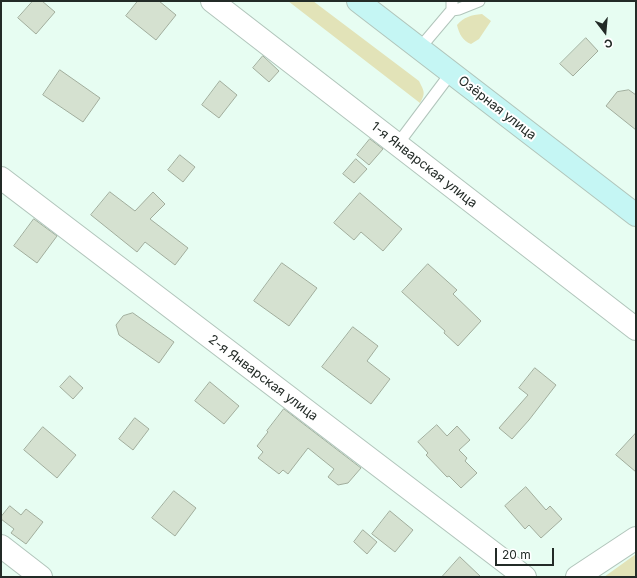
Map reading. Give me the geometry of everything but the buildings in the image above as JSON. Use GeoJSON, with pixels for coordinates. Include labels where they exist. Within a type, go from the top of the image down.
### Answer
{"type":"FeatureCollection","features":[{"type":"Feature","properties":{"kind":"main road","name":"Озёрная улица"},"geometry":{"type":"LineString","coordinates":[[358,1],[636,215]]}},
{"type":"Feature","properties":{"kind":"street","name":"1-я Январская улица"},"geometry":{"type":"LineString","coordinates":[[212,1],[636,329]]}},
{"type":"Feature","properties":{"kind":"street","name":"2-я Январская улица"},"geometry":{"type":"LineString","coordinates":[[1,178],[526,577]]}},
{"type":"Feature","properties":{"kind":"street"},"geometry":{"type":"LineString","coordinates":[[577,577],[636,538]]}},
{"type":"Feature","properties":{"kind":"street"},"geometry":{"type":"LineString","coordinates":[[1,546],[41,577]]}},
{"type":"Feature","properties":{"kind":"lane"},"geometry":{"type":"LineString","coordinates":[[419,49],[452,6],[459,9],[479,1]]}},
{"type":"Feature","properties":{"kind":"lane"},"geometry":{"type":"LineString","coordinates":[[397,145],[451,73]]}},
{"type":"Feature","properties":{"kind":"green space"},"geometry":{"type":"Polygon","coordinates":[[[288,1],[313,1],[419,81],[424,92],[420,103],[288,1]]]}},
{"type":"Feature","properties":{"kind":"green space"},"geometry":{"type":"Polygon","coordinates":[[[482,14],[491,21],[479,39],[471,44],[462,37],[457,25],[468,17],[482,14]]]}},
{"type":"Feature","properties":{"kind":"green space"},"geometry":{"type":"Polygon","coordinates":[[[636,554],[636,577],[604,577],[636,554]]]}}]}
